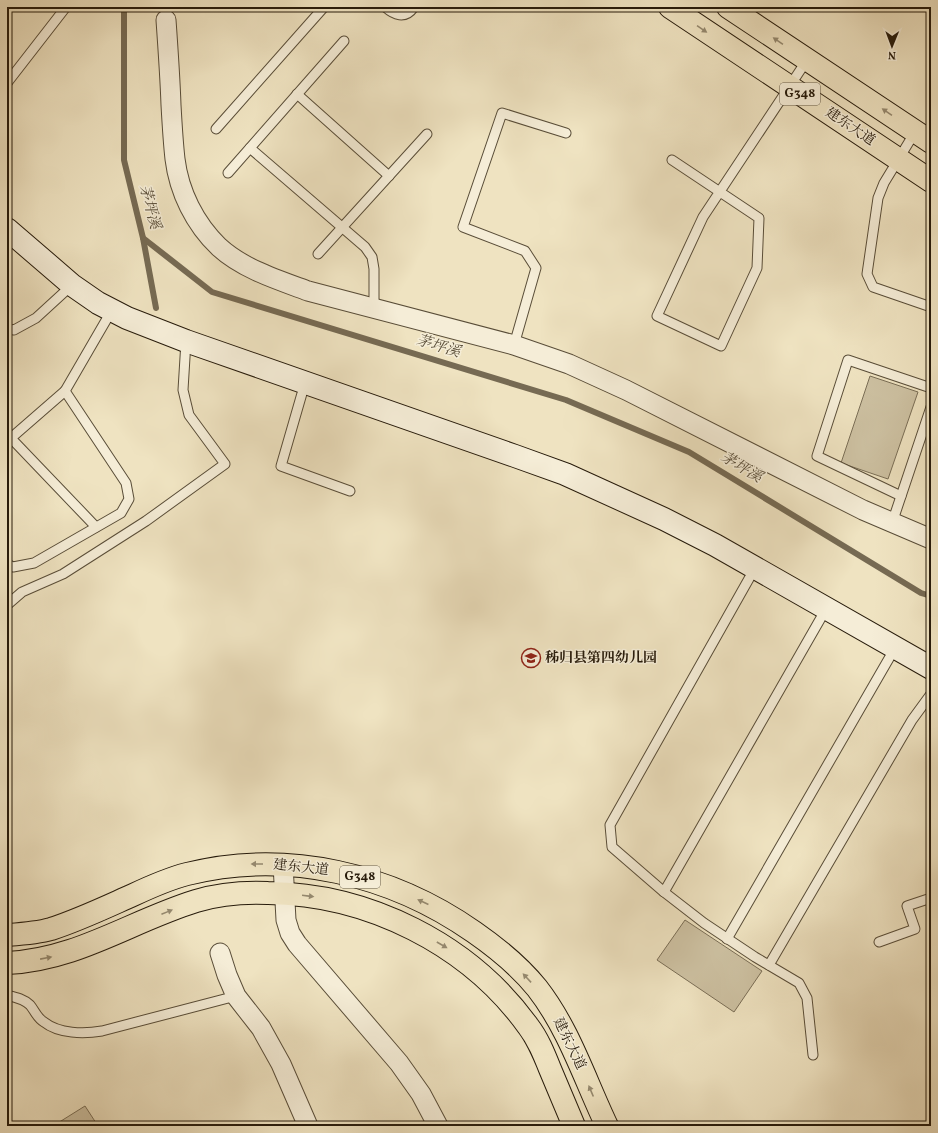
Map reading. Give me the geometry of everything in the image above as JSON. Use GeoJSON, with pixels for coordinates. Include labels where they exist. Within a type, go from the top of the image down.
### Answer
{"type":"FeatureCollection","features":[{"type":"Feature","properties":{"kind":"highway","name":"建东大道"},"geometry":{"type":"LineString","coordinates":[[670,7],[931,181]]}},
{"type":"Feature","properties":{"kind":"highway","name":"G348"},"geometry":{"type":"LineString","coordinates":[[728,7],[923,137]]}},
{"type":"Feature","properties":{"kind":"highway","name":"建东大道"},"geometry":{"type":"LineString","coordinates":[[7,935],[50,929],[157,884],[186,874],[218,867],[250,864],[283,864],[315,867],[348,874],[379,883],[438,909],[464,925],[490,943],[514,964],[537,988],[556,1015],[607,1126]]}},
{"type":"Feature","properties":{"kind":"highway","name":"建东大道"},"geometry":{"type":"LineString","coordinates":[[7,963],[56,956],[80,948],[171,910],[197,901],[226,895],[255,892],[284,893],[342,901],[396,921],[447,948],[492,983],[512,1004],[530,1027],[543,1053],[574,1126]]}},
{"type":"Feature","properties":{"kind":"main road"},"geometry":{"type":"LineString","coordinates":[[7,230],[72,284],[98,303],[127,318],[186,342],[564,474],[664,519],[755,568],[931,668]]}},
{"type":"Feature","properties":{"kind":"street"},"geometry":{"type":"LineString","coordinates":[[166,20],[175,160],[180,183],[189,207],[202,229],[220,247],[239,261],[261,272],[308,291],[514,345],[569,364],[626,390],[863,510],[931,539]]}},
{"type":"Feature","properties":{"kind":"street"},"geometry":{"type":"LineString","coordinates":[[283,864],[286,920],[290,933],[297,944],[399,1063],[421,1094],[438,1126]]}},
{"type":"Feature","properties":{"kind":"street"},"geometry":{"type":"LineString","coordinates":[[220,953],[226,975],[236,996],[261,1028],[281,1064],[308,1126]]}},
{"type":"Feature","properties":{"kind":"lane"},"geometry":{"type":"LineString","coordinates":[[7,83],[66,7]]}},
{"type":"Feature","properties":{"kind":"lane"},"geometry":{"type":"LineString","coordinates":[[216,129],[324,7]]}},
{"type":"Feature","properties":{"kind":"lane"},"geometry":{"type":"LineString","coordinates":[[385,7],[393,13],[402,15],[410,12],[414,7]]}},
{"type":"Feature","properties":{"kind":"lane"},"geometry":{"type":"LineString","coordinates":[[228,173],[344,41]]}},
{"type":"Feature","properties":{"kind":"lane"},"geometry":{"type":"LineString","coordinates":[[672,160],[720,191],[759,218],[757,268],[721,346],[657,316],[703,217],[720,191],[790,87],[807,60]]}},
{"type":"Feature","properties":{"kind":"lane"},"geometry":{"type":"LineString","coordinates":[[297,94],[389,176]]}},
{"type":"Feature","properties":{"kind":"lane"},"geometry":{"type":"LineString","coordinates":[[514,345],[536,268],[525,251],[463,227],[502,112],[566,133]]}},
{"type":"Feature","properties":{"kind":"lane"},"geometry":{"type":"LineString","coordinates":[[318,254],[427,134]]}},
{"type":"Feature","properties":{"kind":"lane"},"geometry":{"type":"LineString","coordinates":[[923,137],[899,159],[884,184],[878,198],[866,274],[874,287],[931,307]]}},
{"type":"Feature","properties":{"kind":"lane"},"geometry":{"type":"LineString","coordinates":[[250,148],[365,247],[372,257],[374,269],[374,308]]}},
{"type":"Feature","properties":{"kind":"lane"},"geometry":{"type":"LineString","coordinates":[[7,329],[14,330],[36,318],[72,284]]}},
{"type":"Feature","properties":{"kind":"lane"},"geometry":{"type":"LineString","coordinates":[[96,527],[9,436],[65,391],[112,310]]}},
{"type":"Feature","properties":{"kind":"lane"},"geometry":{"type":"LineString","coordinates":[[7,605],[22,592],[63,574],[146,521],[225,464],[189,414],[183,390],[186,342]]}},
{"type":"Feature","properties":{"kind":"lane"},"geometry":{"type":"LineString","coordinates":[[901,496],[817,456],[848,360],[931,388]]}},
{"type":"Feature","properties":{"kind":"lane"},"geometry":{"type":"LineString","coordinates":[[305,383],[281,466],[350,491]]}},
{"type":"Feature","properties":{"kind":"lane"},"geometry":{"type":"LineString","coordinates":[[7,564],[13,567],[34,563],[120,513],[129,499],[126,483],[65,391]]}},
{"type":"Feature","properties":{"kind":"lane"},"geometry":{"type":"LineString","coordinates":[[892,523],[931,407]]}},
{"type":"Feature","properties":{"kind":"lane"},"geometry":{"type":"LineString","coordinates":[[755,568],[610,824],[612,847],[664,892],[704,923],[799,983],[807,998],[813,1055]]}},
{"type":"Feature","properties":{"kind":"lane"},"geometry":{"type":"LineString","coordinates":[[664,892],[826,609]]}},
{"type":"Feature","properties":{"kind":"lane"},"geometry":{"type":"LineString","coordinates":[[728,939],[895,648]]}},
{"type":"Feature","properties":{"kind":"lane"},"geometry":{"type":"LineString","coordinates":[[769,965],[912,720],[931,694]]}},
{"type":"Feature","properties":{"kind":"lane"},"geometry":{"type":"LineString","coordinates":[[879,942],[915,929],[907,906],[931,898]]}},
{"type":"Feature","properties":{"kind":"lane"},"geometry":{"type":"LineString","coordinates":[[7,995],[18,998],[30,1005],[36,1015],[44,1023],[58,1029],[87,1033],[102,1031],[236,996]]}},
{"type":"Feature","properties":{"kind":"shaded area"},"geometry":{"type":"Polygon","coordinates":[[[870,376],[918,392],[888,479],[841,463],[870,376]]]}},
{"type":"Feature","properties":{"kind":"shaded area"},"geometry":{"type":"Polygon","coordinates":[[[685,920],[762,971],[734,1012],[657,960],[685,920]]]}},
{"type":"Feature","properties":{"kind":"shaded area"},"geometry":{"type":"Polygon","coordinates":[[[85,1106],[98,1126],[53,1126],[85,1106]]]}},
{"type":"Feature","properties":{"kind":"waterway","name":"茅坪溪"},"geometry":{"type":"LineString","coordinates":[[124,7],[124,160],[143,238],[212,292],[566,400],[689,452],[921,593],[931,596]]}},
{"type":"Feature","properties":{"kind":"waterway"},"geometry":{"type":"LineString","coordinates":[[143,238],[156,308]]}},
{"type":"Feature","properties":{"kind":"place","name":"秭归县第四幼儿园"},"geometry":{"type":"Point","coordinates":[531,658]}}]}
